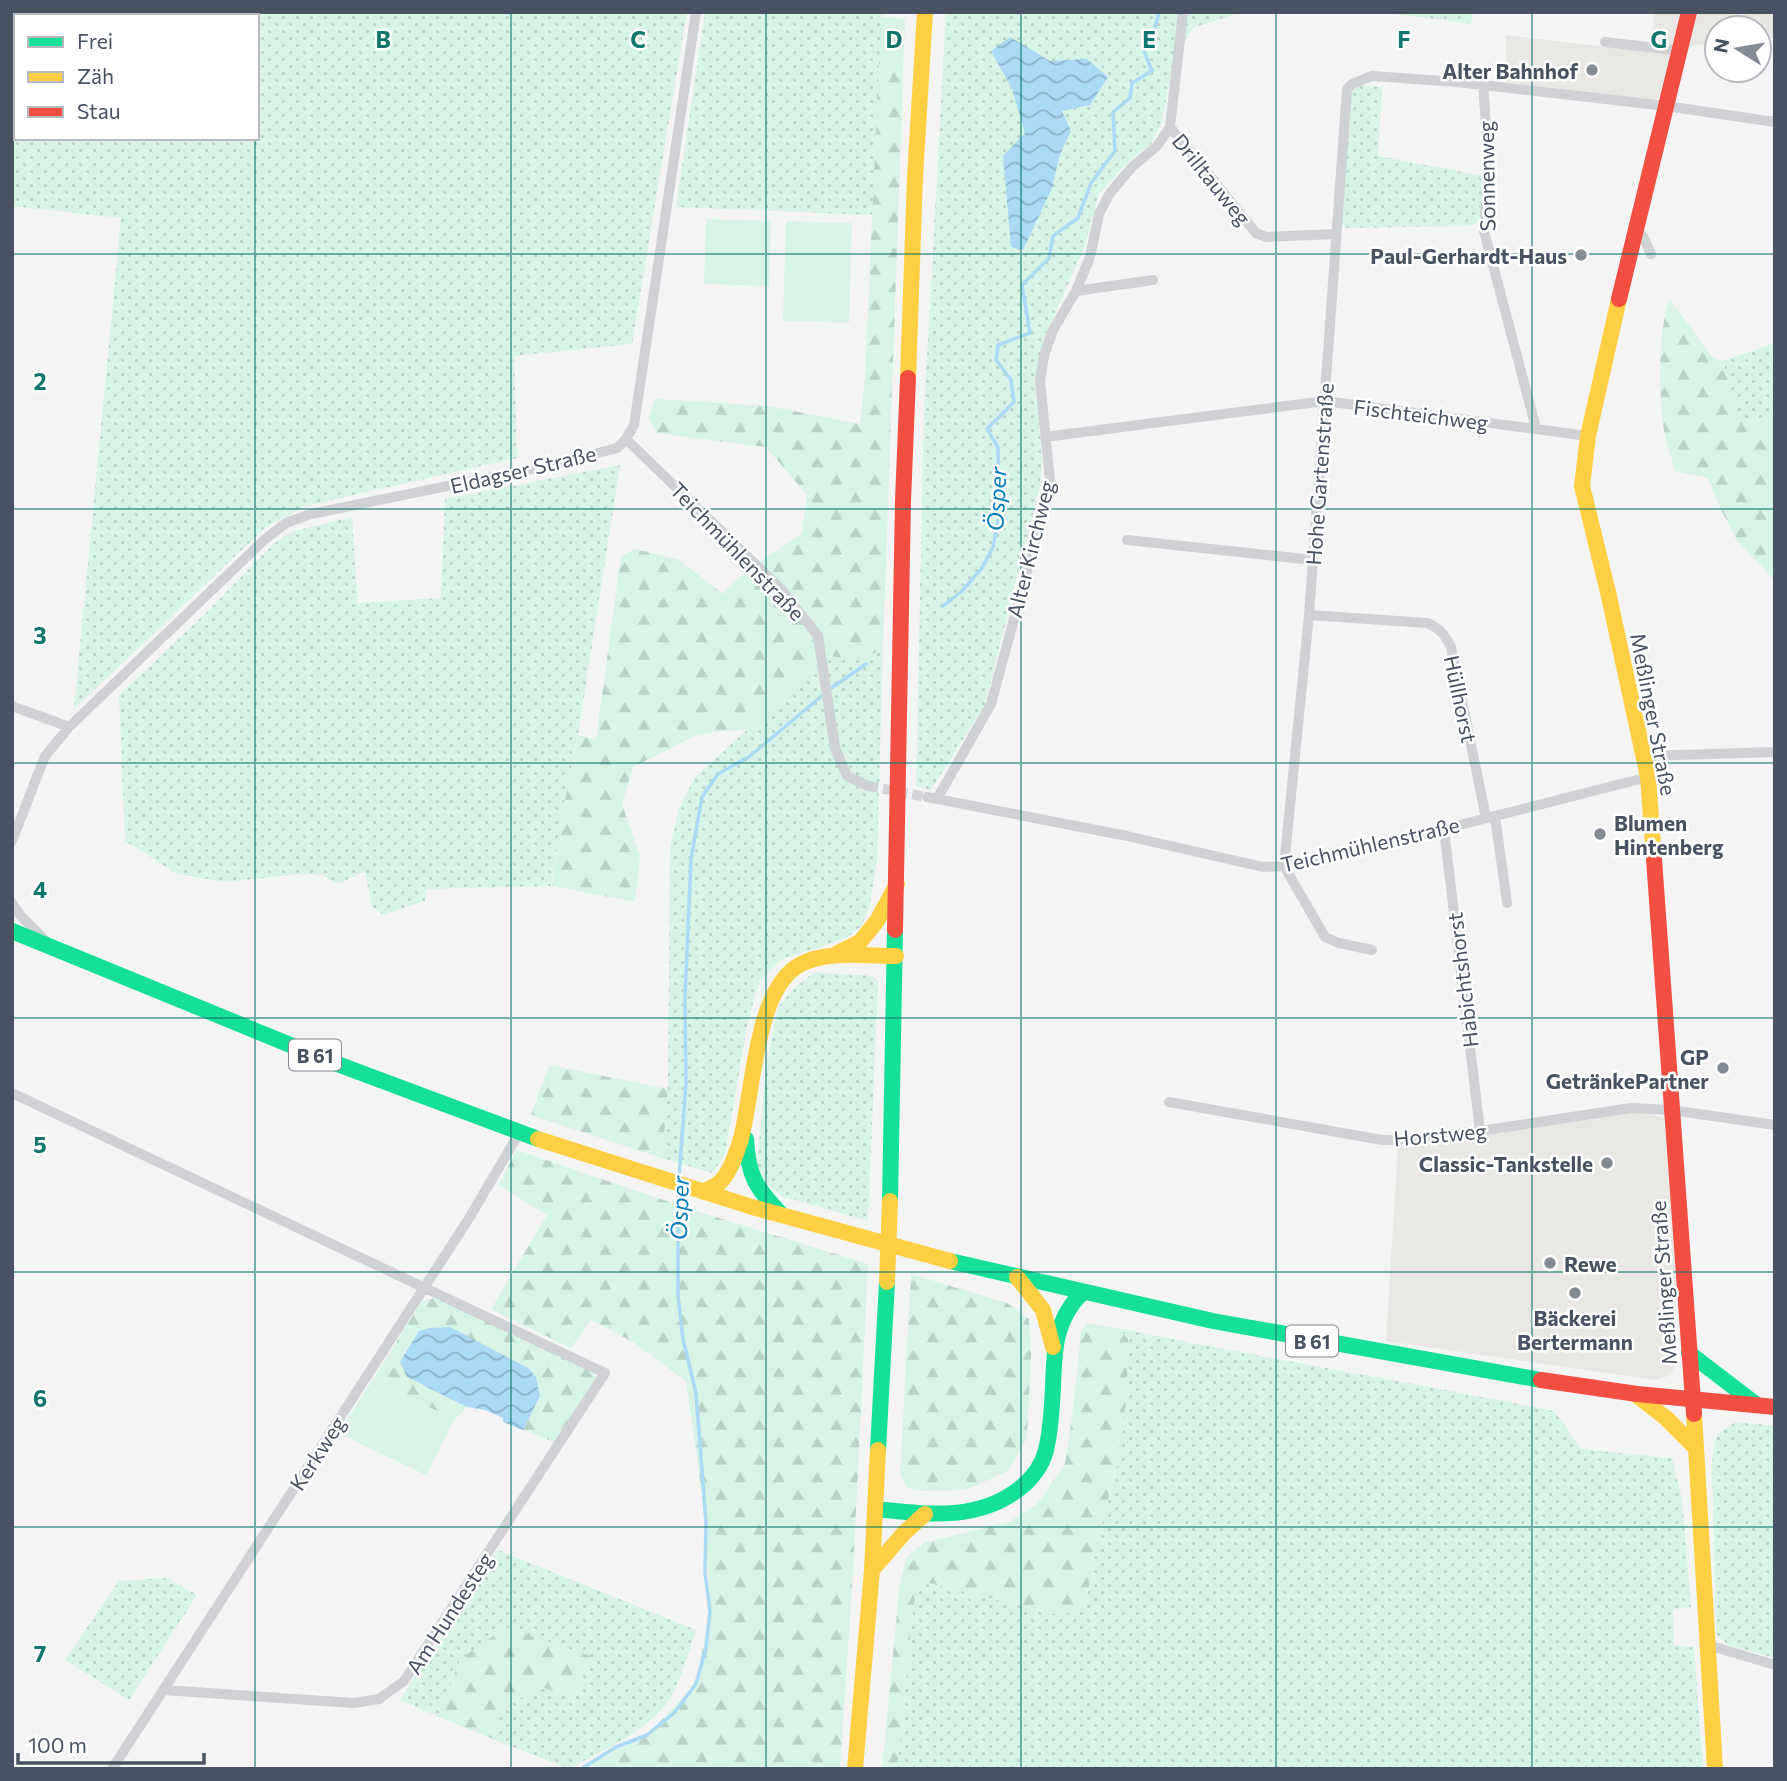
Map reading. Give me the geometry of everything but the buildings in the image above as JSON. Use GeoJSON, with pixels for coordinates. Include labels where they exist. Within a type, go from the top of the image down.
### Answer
{"type":"FeatureCollection","features":[{"type":"Feature","properties":{"kind":"main road"},"geometry":{"type":"LineString","coordinates":[[855,1769],[872,1570],[887,1282],[896,957],[903,501],[915,177],[925,12]]}},
{"type":"Feature","properties":{"kind":"main road","name":"Meßlinger Straße"},"geometry":{"type":"LineString","coordinates":[[1689,12],[1634,231],[1588,436],[1582,486],[1648,777],[1693,1399],[1715,1769]]}},
{"type":"Feature","properties":{"kind":"main road"},"geometry":{"type":"LineString","coordinates":[[701,1191],[719,1183],[734,1160],[746,1121],[764,1019],[771,997],[785,977],[801,964],[835,955],[860,943],[877,921],[897,884]]}},
{"type":"Feature","properties":{"kind":"main road","name":"B 61"},"geometry":{"type":"LineString","coordinates":[[12,931],[318,1056],[519,1133],[701,1191],[905,1249],[1082,1293],[1326,1344],[1635,1394],[1775,1407]]}},
{"type":"Feature","properties":{"kind":"main road"},"geometry":{"type":"LineString","coordinates":[[835,955],[896,957]]}},
{"type":"Feature","properties":{"kind":"main road"},"geometry":{"type":"LineString","coordinates":[[746,1121],[747,1161],[753,1184],[781,1214]]}},
{"type":"Feature","properties":{"kind":"main road"},"geometry":{"type":"LineString","coordinates":[[1017,1277],[1043,1310],[1054,1347]]}},
{"type":"Feature","properties":{"kind":"main road"},"geometry":{"type":"LineString","coordinates":[[875,1509],[954,1515],[984,1511],[1010,1499],[1031,1478],[1045,1453],[1054,1347],[1062,1317],[1072,1301],[1082,1293]]}},
{"type":"Feature","properties":{"kind":"main road"},"geometry":{"type":"LineString","coordinates":[[1689,1353],[1756,1405]]}},
{"type":"Feature","properties":{"kind":"main road"},"geometry":{"type":"LineString","coordinates":[[1635,1394],[1666,1418],[1694,1446]]}},
{"type":"Feature","properties":{"kind":"main road"},"geometry":{"type":"LineString","coordinates":[[872,1570],[904,1533],[925,1514]]}},
{"type":"Feature","properties":{"kind":"street"},"geometry":{"type":"LineString","coordinates":[[626,439],[634,425],[696,12]]}},
{"type":"Feature","properties":{"kind":"street"},"geometry":{"type":"LineString","coordinates":[[1170,127],[1183,12]]}},
{"type":"Feature","properties":{"kind":"street"},"geometry":{"type":"LineString","coordinates":[[1605,42],[1681,51]]}},
{"type":"Feature","properties":{"kind":"street","name":"Hohe Gartenstraße"},"geometry":{"type":"LineString","coordinates":[[1284,866],[1310,615],[1347,89],[1352,84],[1372,76],[1483,85]]}},
{"type":"Feature","properties":{"kind":"street"},"geometry":{"type":"LineString","coordinates":[[1483,85],[1666,106],[1775,122]]}},
{"type":"Feature","properties":{"kind":"street","name":"Sonnenweg"},"geometry":{"type":"LineString","coordinates":[[1483,85],[1489,165],[1484,231],[1536,428]]}},
{"type":"Feature","properties":{"kind":"street","name":"Drilltauweg"},"geometry":{"type":"LineString","coordinates":[[1170,127],[1256,233],[1266,237],[1336,234]]}},
{"type":"Feature","properties":{"kind":"street","name":"Alter Kirchweg"},"geometry":{"type":"LineString","coordinates":[[932,798],[991,704],[1048,493],[1040,381],[1044,356],[1053,330],[1076,291],[1090,257],[1099,214],[1110,193],[1132,167],[1157,146],[1170,127]]}},
{"type":"Feature","properties":{"kind":"street"},"geometry":{"type":"LineString","coordinates":[[1634,231],[1643,236],[1651,254]]}},
{"type":"Feature","properties":{"kind":"street"},"geometry":{"type":"LineString","coordinates":[[1076,291],[1153,280]]}},
{"type":"Feature","properties":{"kind":"street","name":"Fischteichweg"},"geometry":{"type":"LineString","coordinates":[[1045,437],[1325,401],[1588,436]]}},
{"type":"Feature","properties":{"kind":"street","name":"Teichmühlenstraße"},"geometry":{"type":"LineString","coordinates":[[626,439],[782,590],[818,636],[835,748],[847,776],[868,786]]}},
{"type":"Feature","properties":{"kind":"street","name":"Eldagser Straße"},"geometry":{"type":"LineString","coordinates":[[12,841],[45,756],[68,727],[285,523],[311,514],[560,463],[617,448],[626,439]]}},
{"type":"Feature","properties":{"kind":"street"},"geometry":{"type":"LineString","coordinates":[[1127,540],[1313,560]]}},
{"type":"Feature","properties":{"kind":"street","name":"Hüllhorst"},"geometry":{"type":"LineString","coordinates":[[1310,615],[1427,623],[1440,630],[1451,648],[1491,817],[1507,903]]}},
{"type":"Feature","properties":{"kind":"street"},"geometry":{"type":"LineString","coordinates":[[12,706],[68,727]]}},
{"type":"Feature","properties":{"kind":"street"},"geometry":{"type":"LineString","coordinates":[[1643,756],[1775,752]]}},
{"type":"Feature","properties":{"kind":"street","name":"Teichmühlenstraße"},"geometry":{"type":"LineString","coordinates":[[932,798],[1127,836],[1263,867],[1284,866],[1444,829],[1648,777]]}},
{"type":"Feature","properties":{"kind":"street","name":"Habichtshorst"},"geometry":{"type":"LineString","coordinates":[[1444,829],[1480,1132]]}},
{"type":"Feature","properties":{"kind":"street"},"geometry":{"type":"LineString","coordinates":[[1284,866],[1325,937],[1339,943],[1373,950]]}},
{"type":"Feature","properties":{"kind":"street"},"geometry":{"type":"LineString","coordinates":[[12,902],[20,915],[54,949]]}},
{"type":"Feature","properties":{"kind":"street"},"geometry":{"type":"LineString","coordinates":[[12,1093],[424,1286]]}},
{"type":"Feature","properties":{"kind":"street","name":"Horstweg"},"geometry":{"type":"LineString","coordinates":[[1169,1102],[1382,1140],[1480,1132],[1631,1108],[1671,1110],[1775,1125]]}},
{"type":"Feature","properties":{"kind":"street","name":"Kerkweg"},"geometry":{"type":"LineString","coordinates":[[112,1769],[468,1220],[519,1133]]}},
{"type":"Feature","properties":{"kind":"street","name":"Am Hundesteg"},"geometry":{"type":"LineString","coordinates":[[164,1690],[355,1703],[379,1699],[404,1681],[605,1373],[424,1286]]}},
{"type":"Feature","properties":{"kind":"street"},"geometry":{"type":"LineString","coordinates":[[1708,1646],[1775,1665]]}},
{"type":"Feature","properties":{"kind":"shaded area"},"geometry":{"type":"Polygon","coordinates":[[[1655,12],[1775,12],[1773,38],[1773,14],[1703,14],[1703,44],[1695,45],[1674,56],[1662,97],[1652,100],[1506,82],[1506,35],[1649,52],[1655,12]]]}},
{"type":"Feature","properties":{"kind":"shaded area"},"geometry":{"type":"Polygon","coordinates":[[[1638,1111],[1664,1118],[1676,1275],[1676,1361],[1671,1375],[1655,1380],[1386,1341],[1398,1146],[1638,1111]]]}},
{"type":"Feature","properties":{"kind":"green space"},"geometry":{"type":"Polygon","coordinates":[[[12,12],[687,12],[632,344],[514,356],[517,458],[305,506],[266,527],[74,709],[121,218],[12,206],[12,12]]]}},
{"type":"Feature","properties":{"kind":"green space"},"geometry":{"type":"Polygon","coordinates":[[[705,12],[882,12],[873,215],[676,207],[705,12]]]}},
{"type":"Feature","properties":{"kind":"green space"},"geometry":{"type":"Polygon","coordinates":[[[946,12],[1242,12],[1193,28],[1174,58],[1162,121],[1151,144],[1132,158],[1099,194],[1084,248],[1046,334],[1035,381],[1042,460],[1040,486],[985,704],[931,790],[916,786],[924,411],[946,12]]]}},
{"type":"Feature","properties":{"kind":"green space"},"geometry":{"type":"Polygon","coordinates":[[[1383,12],[1473,12],[1471,24],[1383,12]]]}},
{"type":"Feature","properties":{"kind":"green space"},"geometry":{"type":"Polygon","coordinates":[[[881,17],[905,19],[883,648],[862,660],[829,656],[750,729],[698,734],[633,767],[622,804],[640,856],[635,902],[552,886],[560,824],[578,735],[596,740],[621,556],[635,549],[679,560],[723,594],[747,570],[802,534],[807,495],[766,447],[656,433],[649,418],[655,399],[767,406],[860,424],[865,377],[881,17]]]}},
{"type":"Feature","properties":{"kind":"green space"},"geometry":{"type":"Polygon","coordinates":[[[1360,85],[1382,87],[1378,156],[1484,176],[1480,219],[1472,226],[1346,228],[1341,225],[1351,92],[1360,85]]]}},
{"type":"Feature","properties":{"kind":"green space"},"geometry":{"type":"Polygon","coordinates":[[[706,219],[771,221],[769,286],[704,284],[706,219]]]}},
{"type":"Feature","properties":{"kind":"green space"},"geometry":{"type":"Polygon","coordinates":[[[786,221],[852,223],[849,323],[783,321],[786,221]]]}},
{"type":"Feature","properties":{"kind":"green space"},"geometry":{"type":"Polygon","coordinates":[[[1670,299],[1712,357],[1723,361],[1739,422],[1775,417],[1775,581],[1737,540],[1708,478],[1675,471],[1664,430],[1661,395],[1661,342],[1670,299]]]}},
{"type":"Feature","properties":{"kind":"green space"},"geometry":{"type":"Polygon","coordinates":[[[1775,343],[1775,417],[1739,422],[1723,361],[1775,343]]]}},
{"type":"Feature","properties":{"kind":"green space"},"geometry":{"type":"Polygon","coordinates":[[[620,465],[578,735],[551,886],[427,889],[425,901],[384,915],[372,907],[365,871],[339,884],[321,875],[301,874],[225,882],[177,874],[125,841],[119,695],[208,611],[273,544],[291,532],[352,517],[358,603],[441,598],[445,499],[620,465]]]}},
{"type":"Feature","properties":{"kind":"green space"},"geometry":{"type":"Polygon","coordinates":[[[883,648],[877,859],[870,905],[862,925],[848,937],[781,960],[759,982],[747,1026],[725,1154],[713,1173],[662,1158],[668,1089],[670,847],[679,808],[695,777],[829,656],[862,660],[883,648]]]}},
{"type":"Feature","properties":{"kind":"green space"},"geometry":{"type":"Polygon","coordinates":[[[815,972],[872,976],[878,981],[868,1221],[781,1196],[765,1183],[757,1167],[766,1068],[778,1007],[794,988],[815,972]]]}},
{"type":"Feature","properties":{"kind":"green space"},"geometry":{"type":"Polygon","coordinates":[[[549,1065],[668,1089],[662,1158],[531,1115],[549,1065]]]}},
{"type":"Feature","properties":{"kind":"green space"},"geometry":{"type":"Polygon","coordinates":[[[517,1150],[693,1210],[868,1264],[853,1573],[840,1769],[584,1769],[593,1760],[647,1735],[696,1684],[710,1611],[706,1523],[686,1381],[633,1342],[591,1320],[571,1348],[491,1309],[547,1215],[498,1185],[517,1150]]]}},
{"type":"Feature","properties":{"kind":"green space"},"geometry":{"type":"Polygon","coordinates":[[[911,1274],[1007,1303],[1029,1319],[1031,1356],[1027,1438],[1008,1471],[966,1490],[919,1491],[907,1488],[900,1474],[911,1274]]]}},
{"type":"Feature","properties":{"kind":"green space"},"geometry":{"type":"Polygon","coordinates":[[[438,1297],[592,1372],[596,1378],[554,1442],[523,1430],[540,1396],[408,1377],[467,1407],[454,1420],[374,1378],[422,1301],[438,1297]]]}},
{"type":"Feature","properties":{"kind":"green space"},"geometry":{"type":"Polygon","coordinates":[[[1087,1323],[1118,1328],[1128,1339],[1123,1431],[1086,1603],[1063,1616],[929,1583],[915,1591],[897,1769],[882,1769],[900,1582],[907,1556],[924,1543],[1011,1521],[1038,1503],[1065,1464],[1081,1332],[1087,1323]]]}},
{"type":"Feature","properties":{"kind":"green space"},"geometry":{"type":"Polygon","coordinates":[[[1118,1328],[1554,1411],[1581,1449],[1672,1458],[1682,1499],[1691,1607],[1673,1609],[1674,1645],[1694,1647],[1703,1769],[897,1769],[915,1591],[929,1583],[1063,1616],[1086,1603],[1118,1461],[1128,1339],[1118,1328]]]}},
{"type":"Feature","properties":{"kind":"green space"},"geometry":{"type":"Polygon","coordinates":[[[374,1378],[454,1420],[426,1475],[338,1433],[374,1378]]]}},
{"type":"Feature","properties":{"kind":"green space"},"geometry":{"type":"Polygon","coordinates":[[[1736,1422],[1775,1426],[1775,1658],[1728,1645],[1716,1634],[1712,1461],[1717,1434],[1736,1422]]]}},
{"type":"Feature","properties":{"kind":"green space"},"geometry":{"type":"Polygon","coordinates":[[[498,1550],[696,1630],[678,1683],[662,1709],[638,1730],[569,1769],[493,1739],[497,1709],[543,1687],[574,1699],[590,1656],[460,1659],[439,1717],[400,1700],[498,1550]]]}},
{"type":"Feature","properties":{"kind":"green space"},"geometry":{"type":"Polygon","coordinates":[[[167,1578],[197,1595],[129,1700],[65,1660],[119,1581],[167,1578]]]}},
{"type":"Feature","properties":{"kind":"green space"},"geometry":{"type":"Polygon","coordinates":[[[506,1627],[590,1656],[574,1699],[542,1687],[497,1709],[493,1739],[439,1717],[460,1659],[506,1627]]]}},
{"type":"Feature","properties":{"kind":"water"},"geometry":{"type":"Polygon","coordinates":[[[1010,37],[1050,61],[1087,59],[1108,77],[1090,105],[1062,111],[1071,131],[1060,154],[1052,188],[1023,250],[1011,247],[1003,156],[1025,133],[1012,89],[991,51],[1010,37]]]}},
{"type":"Feature","properties":{"kind":"water"},"geometry":{"type":"Polygon","coordinates":[[[450,1327],[528,1368],[536,1377],[540,1396],[523,1430],[503,1422],[503,1418],[485,1410],[467,1407],[407,1377],[400,1362],[419,1331],[450,1327]]]}},
{"type":"Feature","properties":{"kind":"waterway","name":"Ösper"},"geometry":{"type":"LineString","coordinates":[[943,606],[962,591],[982,568],[993,547],[999,516],[998,447],[987,429],[1014,402],[1011,380],[996,360],[998,345],[1030,333],[1022,285],[1049,258],[1053,236],[1078,218],[1091,183],[1115,151],[1113,112],[1130,98],[1132,83],[1152,71],[1144,51],[1152,40],[1159,12]]}},
{"type":"Feature","properties":{"kind":"waterway","name":"Ösper"},"geometry":{"type":"LineString","coordinates":[[679,1178],[686,1084],[685,998],[691,859],[702,797],[718,774],[750,756],[830,689],[866,664]]}},
{"type":"Feature","properties":{"kind":"waterway","name":"Ösper"},"geometry":{"type":"LineString","coordinates":[[581,1769],[616,1747],[647,1735],[674,1713],[696,1684],[706,1648],[710,1611],[705,1573],[706,1523],[696,1393],[683,1339],[678,1296],[678,1192]]}},
{"type":"Feature","properties":{"kind":"tunnel"},"geometry":{"type":"LineString","coordinates":[[868,786],[927,797]]}},
{"type":"Feature","properties":{"kind":"traffic: fast"},"geometry":{"type":"LineString","coordinates":[[890,1201],[895,930]]}},
{"type":"Feature","properties":{"kind":"traffic: fast"},"geometry":{"type":"LineString","coordinates":[[12,931],[332,1062],[538,1139]]}},
{"type":"Feature","properties":{"kind":"traffic: fast"},"geometry":{"type":"LineString","coordinates":[[746,1139],[755,1181],[781,1214]]}},
{"type":"Feature","properties":{"kind":"traffic: fast"},"geometry":{"type":"LineString","coordinates":[[950,1261],[1213,1321],[1541,1380]]}},
{"type":"Feature","properties":{"kind":"traffic: fast"},"geometry":{"type":"LineString","coordinates":[[878,1450],[887,1282]]}},
{"type":"Feature","properties":{"kind":"traffic: fast"},"geometry":{"type":"LineString","coordinates":[[875,1509],[931,1514],[968,1511],[1003,1500],[1028,1481],[1042,1462],[1048,1442],[1054,1361],[1061,1325],[1082,1293]]}},
{"type":"Feature","properties":{"kind":"traffic: fast"},"geometry":{"type":"LineString","coordinates":[[1689,1353],[1757,1405]]}},
{"type":"Feature","properties":{"kind":"traffic: slow"},"geometry":{"type":"LineString","coordinates":[[908,378],[915,177],[925,12]]}},
{"type":"Feature","properties":{"kind":"traffic: slow"},"geometry":{"type":"LineString","coordinates":[[1619,299],[1588,436],[1582,486],[1648,777],[1654,859]]}},
{"type":"Feature","properties":{"kind":"traffic: slow"},"geometry":{"type":"LineString","coordinates":[[838,953],[860,942],[877,921],[897,884]]}},
{"type":"Feature","properties":{"kind":"traffic: slow"},"geometry":{"type":"LineString","coordinates":[[704,1192],[722,1180],[734,1159],[745,1122],[765,1018],[785,977],[801,964],[823,957],[896,956]]}},
{"type":"Feature","properties":{"kind":"traffic: slow"},"geometry":{"type":"LineString","coordinates":[[538,1139],[752,1207],[950,1261]]}},
{"type":"Feature","properties":{"kind":"traffic: slow"},"geometry":{"type":"LineString","coordinates":[[887,1282],[890,1201]]}},
{"type":"Feature","properties":{"kind":"traffic: slow"},"geometry":{"type":"LineString","coordinates":[[1017,1277],[1043,1310],[1053,1347]]}},
{"type":"Feature","properties":{"kind":"traffic: slow"},"geometry":{"type":"LineString","coordinates":[[1635,1394],[1666,1418],[1694,1446]]}},
{"type":"Feature","properties":{"kind":"traffic: slow"},"geometry":{"type":"LineString","coordinates":[[1694,1414],[1715,1769]]}},
{"type":"Feature","properties":{"kind":"traffic: slow"},"geometry":{"type":"LineString","coordinates":[[855,1769],[872,1570],[878,1450]]}},
{"type":"Feature","properties":{"kind":"traffic: slow"},"geometry":{"type":"LineString","coordinates":[[872,1570],[904,1533],[925,1514]]}},
{"type":"Feature","properties":{"kind":"traffic: jam"},"geometry":{"type":"LineString","coordinates":[[1619,299],[1689,12]]}},
{"type":"Feature","properties":{"kind":"traffic: jam"},"geometry":{"type":"LineString","coordinates":[[895,930],[903,501],[908,378]]}},
{"type":"Feature","properties":{"kind":"traffic: jam"},"geometry":{"type":"LineString","coordinates":[[1654,859],[1694,1414]]}},
{"type":"Feature","properties":{"kind":"traffic: jam"},"geometry":{"type":"LineString","coordinates":[[1541,1380],[1637,1394],[1775,1407]]}},
{"type":"Feature","properties":{"kind":"place","name":"Alter Bahnhof"},"geometry":{"type":"Point","coordinates":[1592,70]}},
{"type":"Feature","properties":{"kind":"place","name":"Paul-Gerhardt-Haus"},"geometry":{"type":"Point","coordinates":[1581,255]}},
{"type":"Feature","properties":{"kind":"place","name":"Blumen Hintenberg"},"geometry":{"type":"Point","coordinates":[1600,834]}},
{"type":"Feature","properties":{"kind":"place","name":"GP GetränkePartner"},"geometry":{"type":"Point","coordinates":[1723,1068]}},
{"type":"Feature","properties":{"kind":"place","name":"Classic-Tankstelle"},"geometry":{"type":"Point","coordinates":[1607,1163]}},
{"type":"Feature","properties":{"kind":"place","name":"Rewe"},"geometry":{"type":"Point","coordinates":[1550,1263]}},
{"type":"Feature","properties":{"kind":"place","name":"Bäckerei Bertermann"},"geometry":{"type":"Point","coordinates":[1575,1293]}}]}
